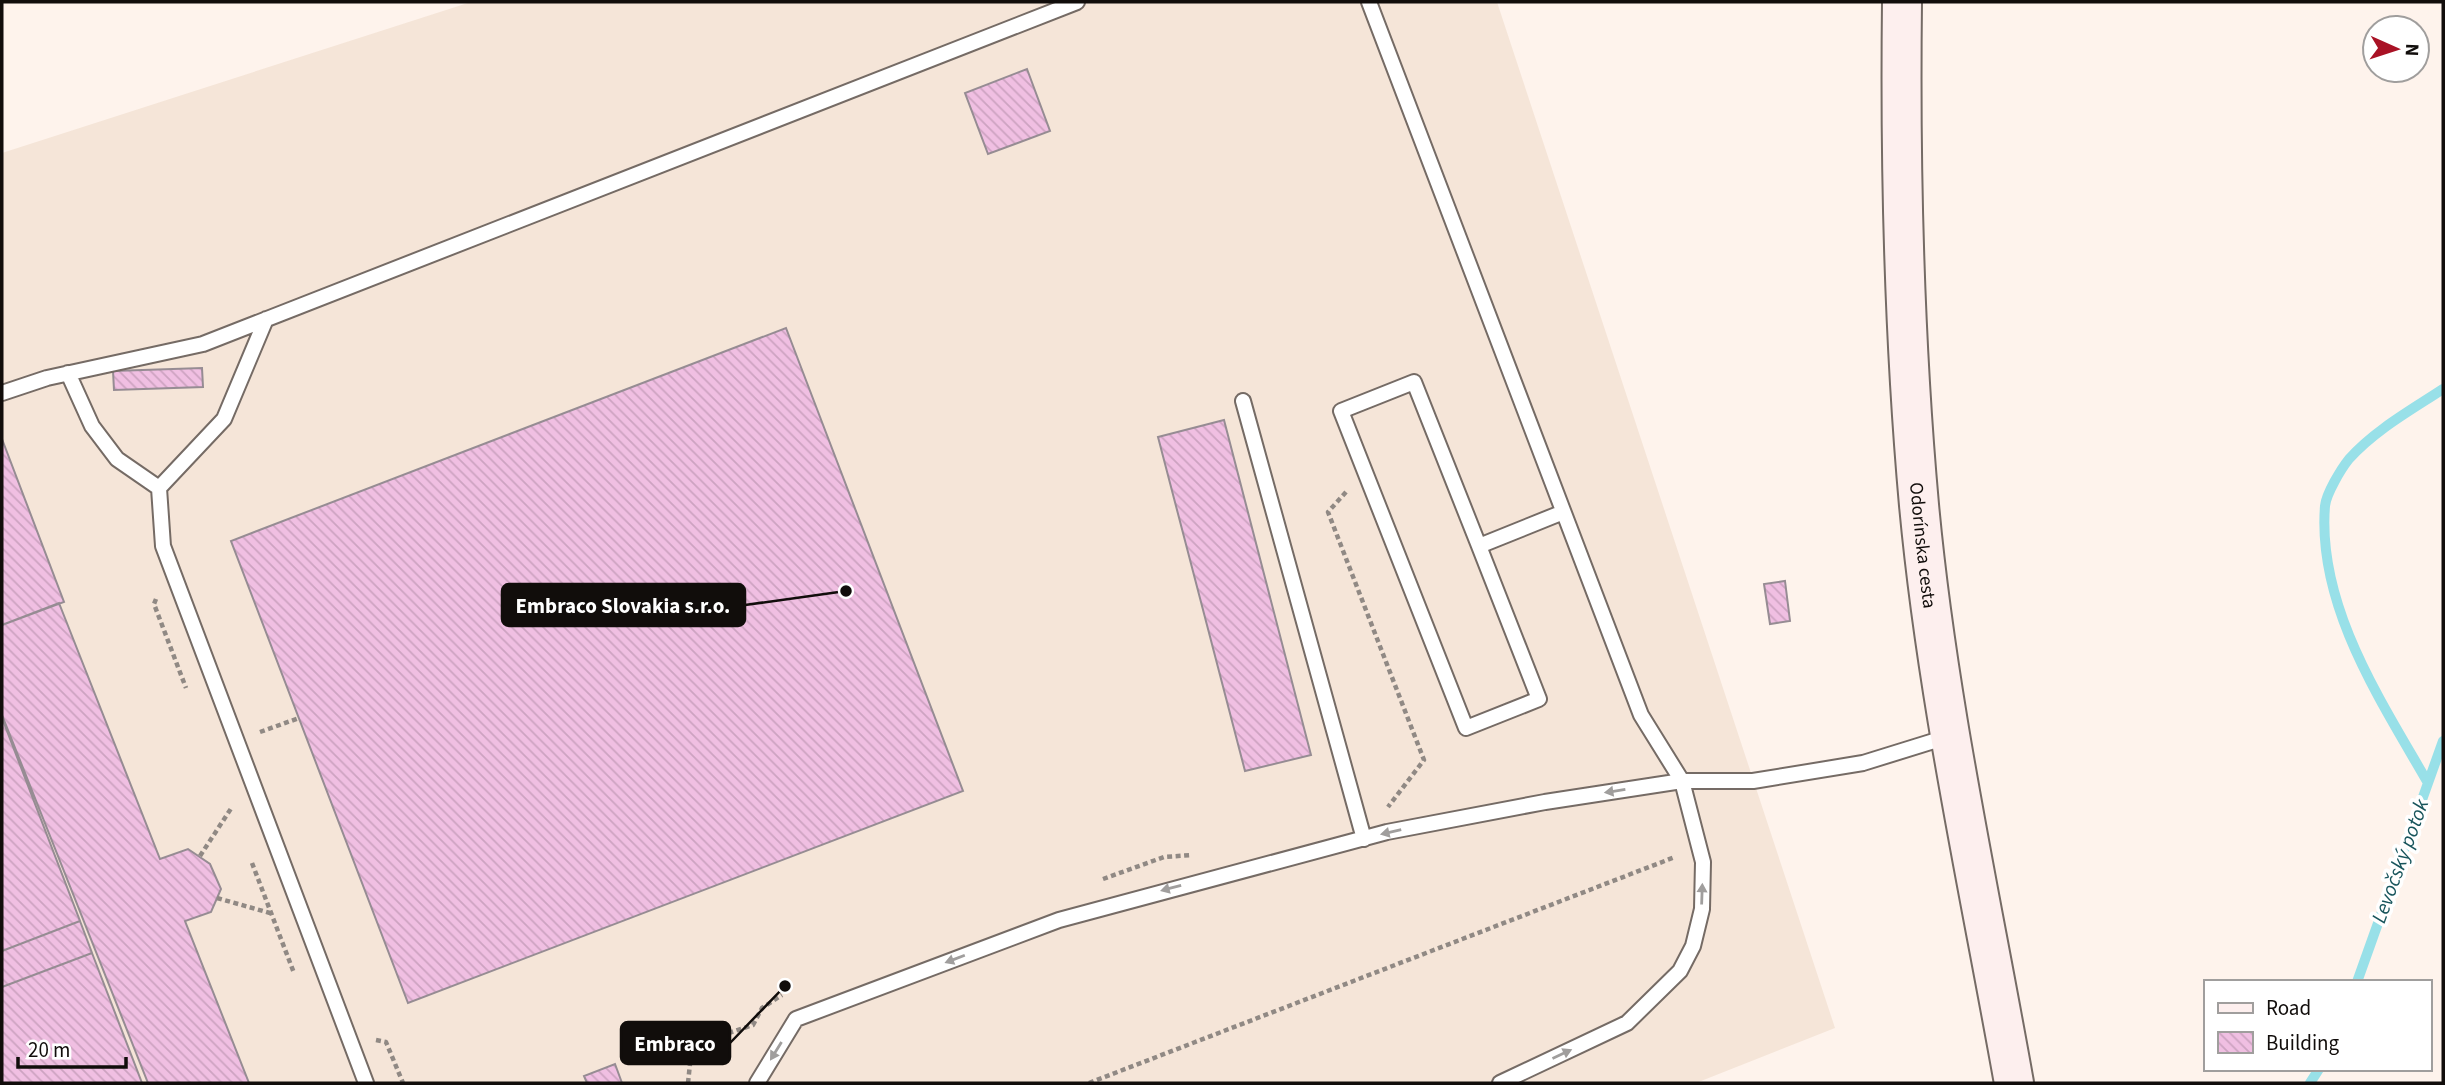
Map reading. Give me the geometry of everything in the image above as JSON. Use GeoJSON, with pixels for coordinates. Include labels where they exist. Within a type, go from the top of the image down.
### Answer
{"type":"FeatureCollection","features":[{"type":"Feature","properties":{"kind":"main road","name":"Odorínska cesta"},"geometry":{"type":"LineString","coordinates":[[1902,2],[1901,117],[1907,294],[1919,506],[1951,735],[2014,1083]]}},
{"type":"Feature","properties":{"kind":"lane"},"geometry":{"type":"LineString","coordinates":[[2,393],[68,373],[203,344],[1077,2]]}},
{"type":"Feature","properties":{"kind":"lane"},"geometry":{"type":"LineString","coordinates":[[1369,2],[1641,715],[1682,780],[1703,862],[1702,909],[1692,946],[1680,971],[1627,1023],[1500,1083]]}},
{"type":"Feature","properties":{"kind":"lane"},"geometry":{"type":"LineString","coordinates":[[266,319],[224,419],[159,488],[163,546],[366,1083]]}},
{"type":"Feature","properties":{"kind":"lane"},"geometry":{"type":"LineString","coordinates":[[68,373],[92,426],[117,459],[159,488]]}},
{"type":"Feature","properties":{"kind":"lane"},"geometry":{"type":"LineString","coordinates":[[1414,382],[1479,546],[1539,699],[1466,728],[1341,411],[1414,382]]}},
{"type":"Feature","properties":{"kind":"lane"},"geometry":{"type":"LineString","coordinates":[[1243,401],[1364,839]]}},
{"type":"Feature","properties":{"kind":"lane"},"geometry":{"type":"LineString","coordinates":[[1479,546],[1562,513]]}},
{"type":"Feature","properties":{"kind":"lane"},"geometry":{"type":"LineString","coordinates":[[757,1083],[796,1019],[1059,920],[1169,888],[1387,832],[1545,802],[1682,780],[1753,781],[1863,763],[1951,735]]}},
{"type":"Feature","properties":{"kind":"path"},"geometry":{"type":"LineString","coordinates":[[1364,471],[1328,512],[1424,760],[1388,803],[1387,832]]}},
{"type":"Feature","properties":{"kind":"path"},"geometry":{"type":"LineString","coordinates":[[200,856],[232,807]]}},
{"type":"Feature","properties":{"kind":"path"},"geometry":{"type":"LineString","coordinates":[[1089,1083],[1699,848]]}},
{"type":"Feature","properties":{"kind":"path"},"geometry":{"type":"LineString","coordinates":[[217,898],[271,914]]}},
{"type":"Feature","properties":{"kind":"shaded area"},"geometry":{"type":"Polygon","coordinates":[[[471,2],[1497,2],[1835,1028],[1696,1083],[2,1083],[2,153],[471,2]]]}},
{"type":"Feature","properties":{"kind":"building"},"geometry":{"type":"Polygon","coordinates":[[[1027,69],[1050,131],[988,154],[965,93],[1027,69]]]}},
{"type":"Feature","properties":{"kind":"building"},"geometry":{"type":"Polygon","coordinates":[[[786,328],[963,791],[408,1003],[231,541],[786,328]]]}},
{"type":"Feature","properties":{"kind":"building"},"geometry":{"type":"Polygon","coordinates":[[[202,368],[203,387],[114,390],[113,371],[202,368]]]}},
{"type":"Feature","properties":{"kind":"building"},"geometry":{"type":"Polygon","coordinates":[[[1224,420],[1311,755],[1245,771],[1158,437],[1224,420]]]}},
{"type":"Feature","properties":{"kind":"building"},"geometry":{"type":"Polygon","coordinates":[[[2,439],[64,602],[2,625],[2,439]]]}},
{"type":"Feature","properties":{"kind":"building"},"geometry":{"type":"Polygon","coordinates":[[[1785,581],[1790,621],[1770,624],[1764,584],[1785,581]]]}},
{"type":"Feature","properties":{"kind":"building"},"geometry":{"type":"Polygon","coordinates":[[[59,603],[160,859],[188,849],[210,864],[221,889],[211,912],[185,921],[249,1083],[148,1083],[2,715],[2,625],[59,603]]]}},
{"type":"Feature","properties":{"kind":"building"},"geometry":{"type":"Polygon","coordinates":[[[2,718],[80,921],[2,951],[2,718]]]}},
{"type":"Feature","properties":{"kind":"building"},"geometry":{"type":"Polygon","coordinates":[[[80,921],[92,953],[2,987],[2,951],[80,921]]]}},
{"type":"Feature","properties":{"kind":"building"},"geometry":{"type":"Polygon","coordinates":[[[92,953],[142,1083],[2,1083],[2,987],[92,953]]]}},
{"type":"Feature","properties":{"kind":"building"},"geometry":{"type":"Polygon","coordinates":[[[615,1064],[622,1083],[587,1083],[584,1076],[615,1064]]]}},
{"type":"Feature","properties":{"kind":"waterway"},"geometry":{"type":"LineString","coordinates":[[2428,783],[2373,686],[2342,616],[2331,580],[2325,543],[2325,506],[2338,475],[2359,449],[2394,421],[2443,389]]}},
{"type":"Feature","properties":{"kind":"waterway","name":"Levočský potok"},"geometry":{"type":"LineString","coordinates":[[2358,980],[2443,741]]}},
{"type":"Feature","properties":{"kind":"waterway","name":"Levočský potok"},"geometry":{"type":"LineString","coordinates":[[2310,1083],[2318,1071]]}},
{"type":"Feature","properties":{"kind":"place","name":"Embraco Slovakia s.r.o."},"geometry":{"type":"Point","coordinates":[846,591]}},
{"type":"Feature","properties":{"kind":"place","name":"Embraco"},"geometry":{"type":"Point","coordinates":[785,986]}}]}
